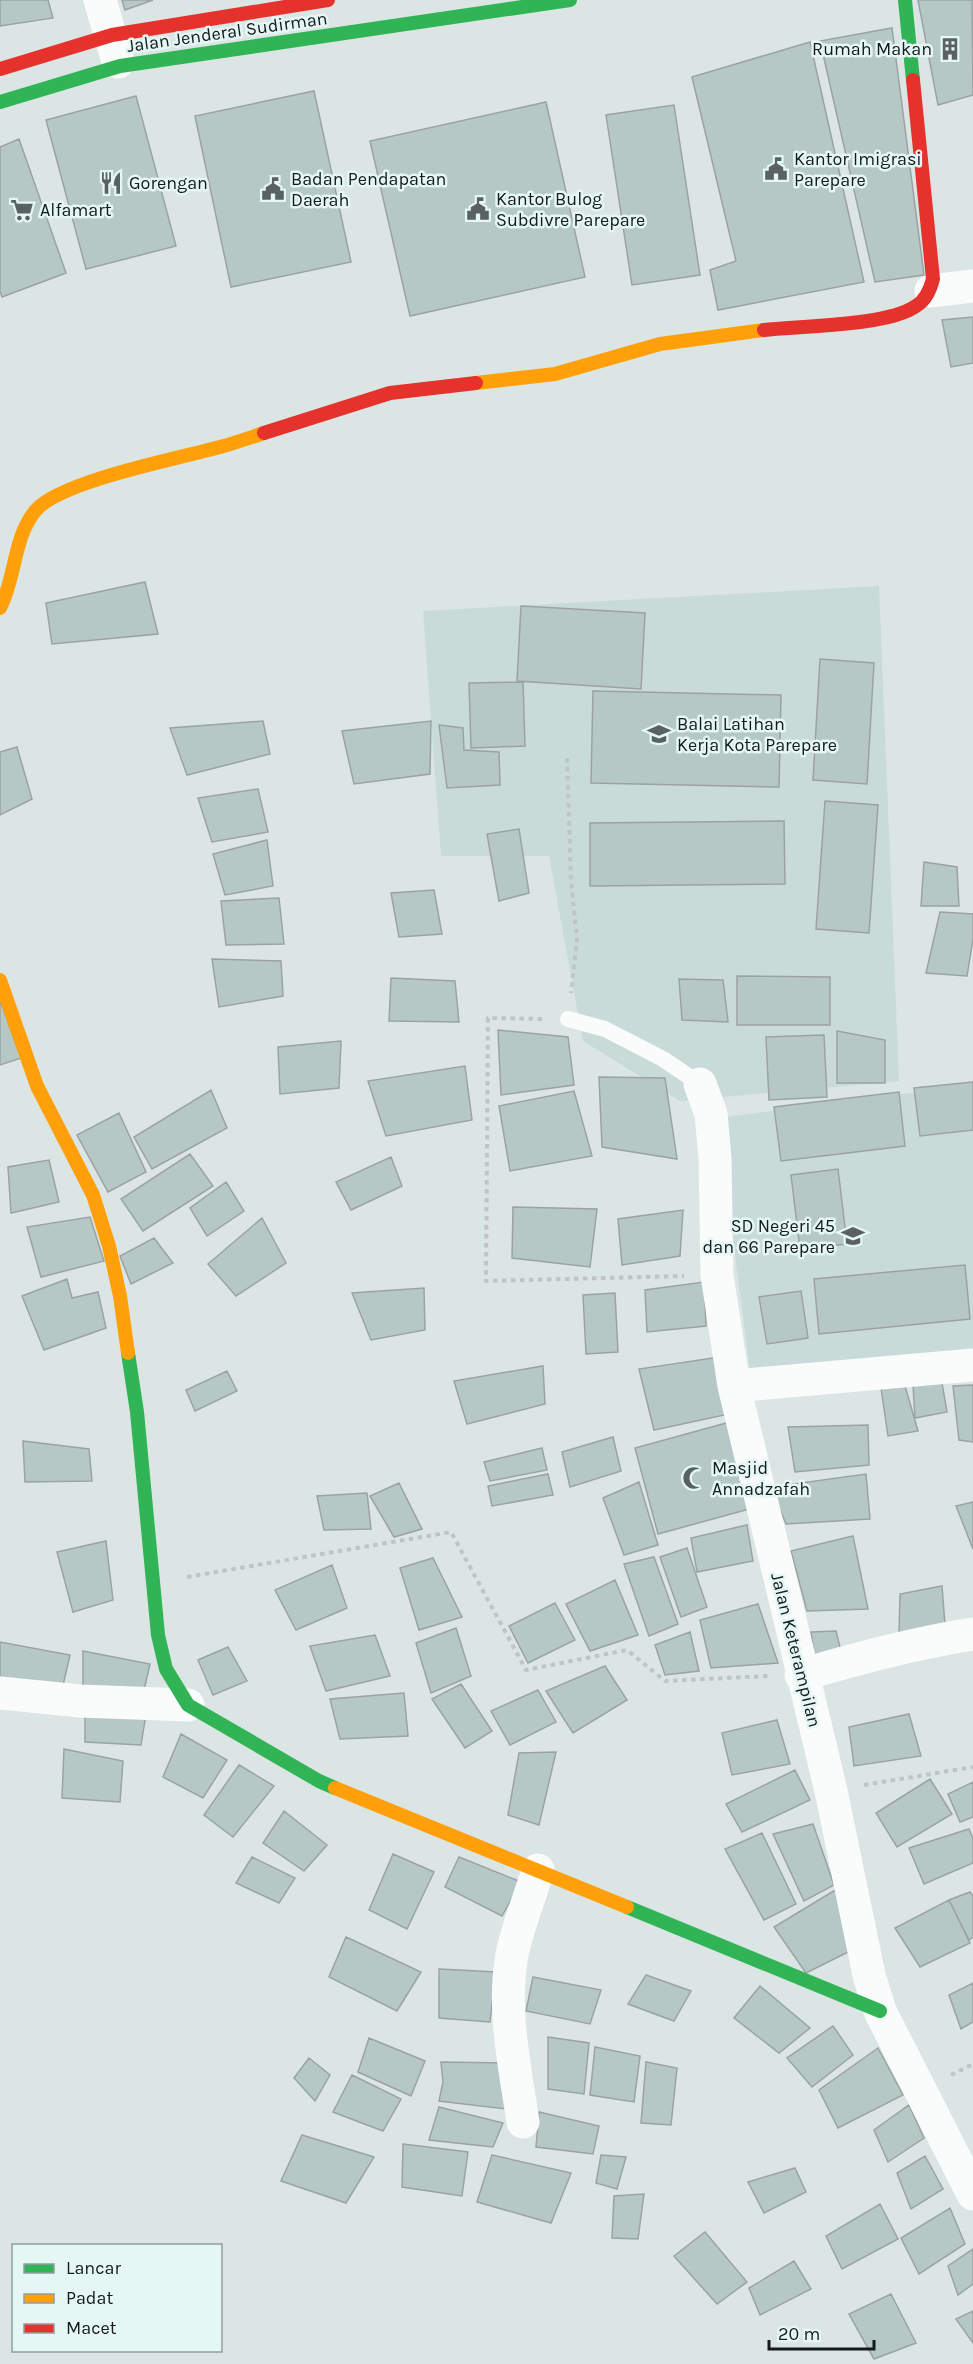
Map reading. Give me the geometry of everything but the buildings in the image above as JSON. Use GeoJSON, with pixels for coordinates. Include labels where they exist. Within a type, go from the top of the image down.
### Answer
{"type":"FeatureCollection","features":[{"type":"Feature","properties":{"kind":"street"},"geometry":{"type":"LineString","coordinates":[[100,0],[116,51]]}},
{"type":"Feature","properties":{"kind":"street","name":"Jalan Jenderal Sudirman"},"geometry":{"type":"LineString","coordinates":[[0,102],[116,51],[328,0]]}},
{"type":"Feature","properties":{"kind":"street","name":"Jalan Jenderal Sudirman"},"geometry":{"type":"LineString","coordinates":[[0,69],[116,51],[570,0]]}},
{"type":"Feature","properties":{"kind":"street"},"geometry":{"type":"LineString","coordinates":[[0,608],[8,593],[22,536],[35,511],[64,492],[88,484],[157,462],[220,447],[390,393],[555,374],[660,344],[736,332],[885,319],[905,313],[923,303],[931,291],[933,279],[905,0]]}},
{"type":"Feature","properties":{"kind":"street"},"geometry":{"type":"LineString","coordinates":[[931,291],[973,286]]}},
{"type":"Feature","properties":{"kind":"street"},"geometry":{"type":"LineString","coordinates":[[0,980],[36,1086],[93,1195],[109,1246],[120,1296],[137,1412],[158,1635],[166,1669],[188,1705]]}},
{"type":"Feature","properties":{"kind":"street","name":"Jalan Keterampilan"},"geometry":{"type":"LineString","coordinates":[[700,1084],[711,1114],[715,1158],[717,1275],[734,1386],[801,1674],[831,1791],[869,1975],[880,2011],[973,2194]]}},
{"type":"Feature","properties":{"kind":"street"},"geometry":{"type":"LineString","coordinates":[[734,1386],[973,1365]]}},
{"type":"Feature","properties":{"kind":"street"},"geometry":{"type":"LineString","coordinates":[[801,1674],[928,1641],[973,1634]]}},
{"type":"Feature","properties":{"kind":"street"},"geometry":{"type":"LineString","coordinates":[[0,1693],[80,1701],[188,1705],[319,1781],[880,2011]]}},
{"type":"Feature","properties":{"kind":"street"},"geometry":{"type":"LineString","coordinates":[[523,2122],[509,2026],[509,1987],[512,1954],[538,1870]]}},
{"type":"Feature","properties":{"kind":"lane"},"geometry":{"type":"LineString","coordinates":[[568,1019],[612,1032],[663,1059],[700,1084]]}},
{"type":"Feature","properties":{"kind":"path"},"geometry":{"type":"LineString","coordinates":[[567,758],[571,881],[577,939],[568,1019],[488,1018],[486,1281],[717,1275]]}},
{"type":"Feature","properties":{"kind":"path"},"geometry":{"type":"LineString","coordinates":[[153,1583],[451,1532],[526,1670],[627,1650],[664,1681],[801,1674]]}},
{"type":"Feature","properties":{"kind":"path"},"geometry":{"type":"LineString","coordinates":[[831,1791],[973,1767]]}},
{"type":"Feature","properties":{"kind":"shaded area","name":"Balai Latihan Kerja Kota Parepare"},"geometry":{"type":"Polygon","coordinates":[[[879,586],[899,1081],[680,1101],[583,1041],[549,856],[441,856],[423,611],[879,586]]]}},
{"type":"Feature","properties":{"kind":"shaded area","name":"SD Negeri 45 dan 66 Parepare"},"geometry":{"type":"Polygon","coordinates":[[[973,1085],[973,1355],[751,1378],[717,1118],[973,1085]]]}},
{"type":"Feature","properties":{"kind":"traffic: fast"},"geometry":{"type":"LineString","coordinates":[[0,102],[120,66],[570,0]]}},
{"type":"Feature","properties":{"kind":"traffic: fast"},"geometry":{"type":"LineString","coordinates":[[905,0],[913,80]]}},
{"type":"Feature","properties":{"kind":"traffic: fast"},"geometry":{"type":"LineString","coordinates":[[128,1353],[137,1412],[158,1635],[166,1669],[188,1705],[335,1788]]}},
{"type":"Feature","properties":{"kind":"traffic: fast"},"geometry":{"type":"LineString","coordinates":[[627,1907],[880,2011]]}},
{"type":"Feature","properties":{"kind":"traffic: slow"},"geometry":{"type":"LineString","coordinates":[[476,383],[555,374],[660,344],[764,330]]}},
{"type":"Feature","properties":{"kind":"traffic: slow"},"geometry":{"type":"LineString","coordinates":[[0,608],[23,532],[36,510],[49,499],[95,480],[264,433]]}},
{"type":"Feature","properties":{"kind":"traffic: slow"},"geometry":{"type":"LineString","coordinates":[[0,980],[37,1086],[93,1195],[109,1246],[120,1296],[128,1353]]}},
{"type":"Feature","properties":{"kind":"traffic: slow"},"geometry":{"type":"LineString","coordinates":[[335,1788],[627,1907]]}},
{"type":"Feature","properties":{"kind":"traffic: jam"},"geometry":{"type":"LineString","coordinates":[[0,69],[112,35],[328,0]]}},
{"type":"Feature","properties":{"kind":"traffic: jam"},"geometry":{"type":"LineString","coordinates":[[764,330],[886,318],[916,306],[927,294],[933,279],[913,80]]}},
{"type":"Feature","properties":{"kind":"traffic: jam"},"geometry":{"type":"LineString","coordinates":[[264,433],[390,393],[476,383]]}},
{"type":"Feature","properties":{"kind":"place","name":"Rumah Makan"},"geometry":{"type":"Point","coordinates":[950,49]}},
{"type":"Feature","properties":{"kind":"place","name":"Kantor Imigrasi Parepare"},"geometry":{"type":"Point","coordinates":[776,169]}},
{"type":"Feature","properties":{"kind":"place","name":"Gorengan"},"geometry":{"type":"Point","coordinates":[111,183]}},
{"type":"Feature","properties":{"kind":"place","name":"Badan Pendapatan Daerah"},"geometry":{"type":"Point","coordinates":[273,189]}},
{"type":"Feature","properties":{"kind":"place","name":"Kantor Bulog Subdivre Parepare"},"geometry":{"type":"Point","coordinates":[478,209]}},
{"type":"Feature","properties":{"kind":"place","name":"Alfamart"},"geometry":{"type":"Point","coordinates":[22,210]}},
{"type":"Feature","properties":{"kind":"place","name":"Balai Latihan Kerja Kota Parepare"},"geometry":{"type":"Point","coordinates":[659,734]}},
{"type":"Feature","properties":{"kind":"place","name":"SD Negeri 45 dan 66 Parepare"},"geometry":{"type":"Point","coordinates":[853,1236]}},
{"type":"Feature","properties":{"kind":"place","name":"Masjid Annadzafah"},"geometry":{"type":"Point","coordinates":[694,1478]}}]}
